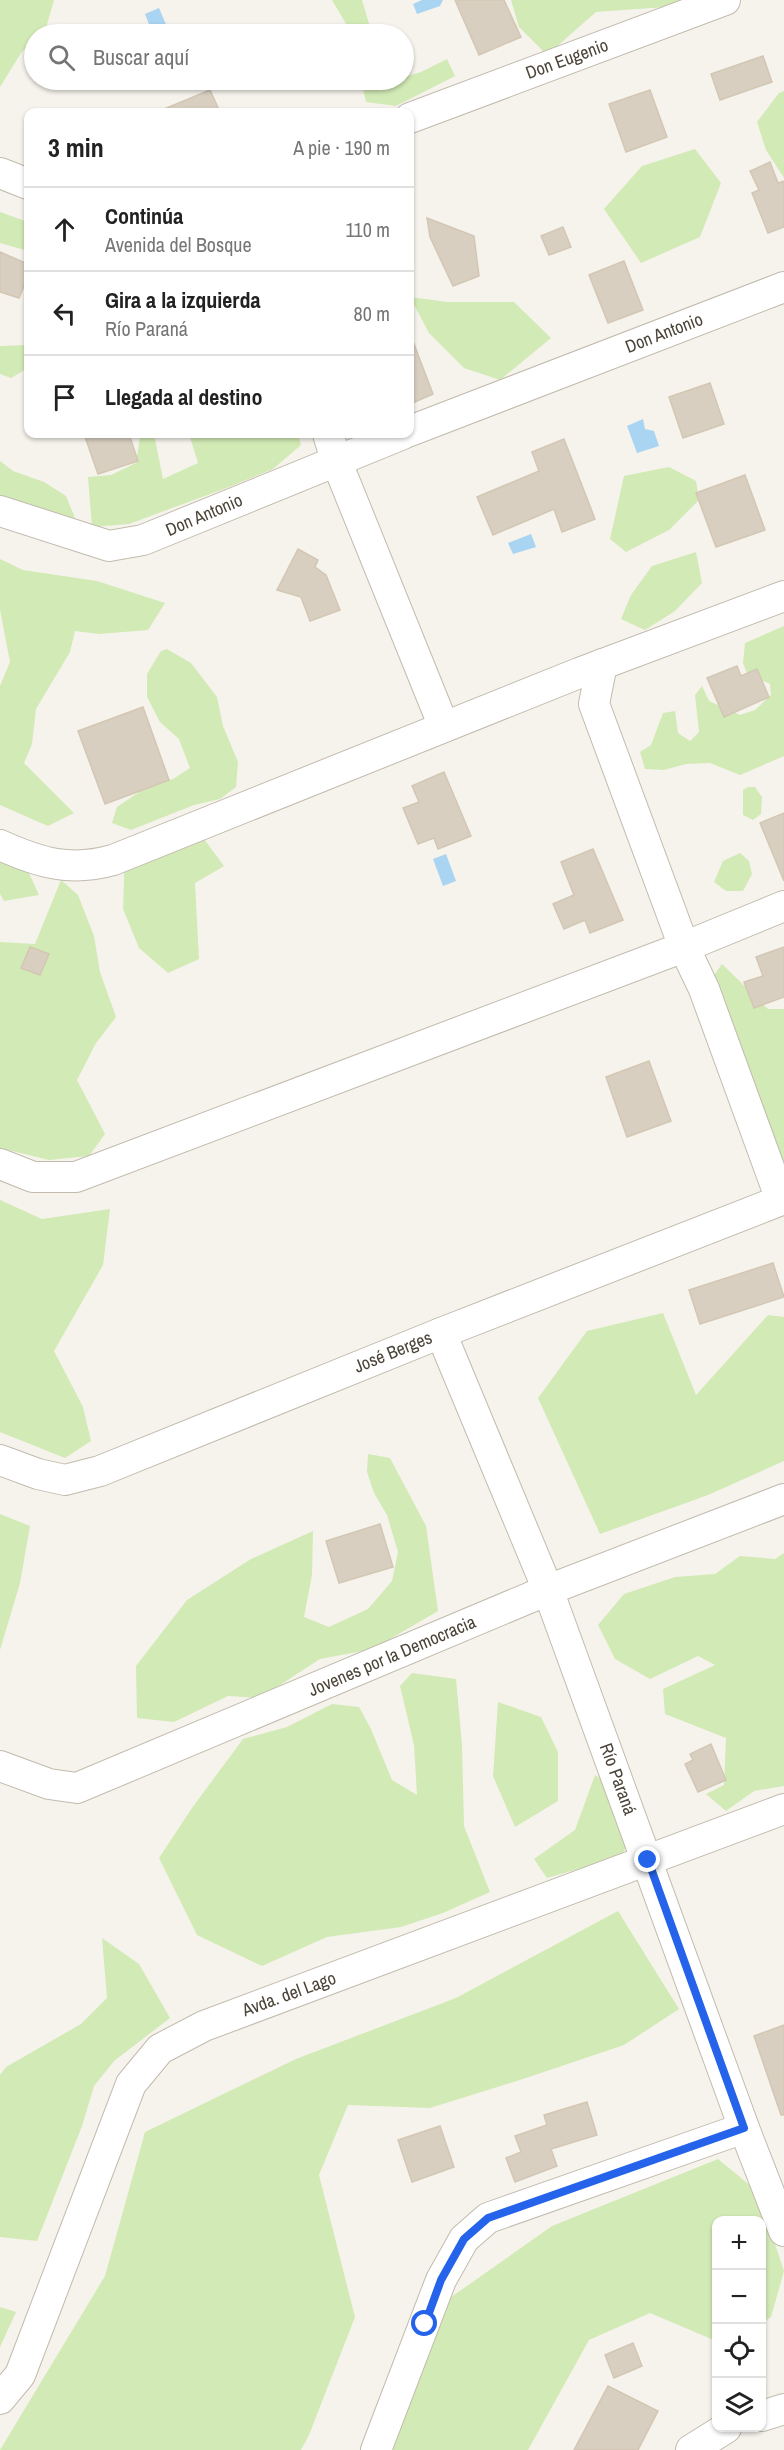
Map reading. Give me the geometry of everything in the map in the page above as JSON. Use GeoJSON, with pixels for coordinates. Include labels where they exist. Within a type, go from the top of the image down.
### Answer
{"type":"FeatureCollection","features":[{"type":"Feature","properties":{"kind":"street","name":"Don Eugenio"},"geometry":{"type":"LineString","coordinates":[[414,117],[725,0]]}},
{"type":"Feature","properties":{"kind":"street"},"geometry":{"type":"LineString","coordinates":[[0,173],[24,182]]}},
{"type":"Feature","properties":{"kind":"street","name":"Don Antonio"},"geometry":{"type":"LineString","coordinates":[[414,429],[784,287]]}},
{"type":"Feature","properties":{"kind":"street","name":"Don Antonio"},"geometry":{"type":"LineString","coordinates":[[0,511],[109,546],[143,540],[332,446],[380,438]]}},
{"type":"Feature","properties":{"kind":"street"},"geometry":{"type":"LineString","coordinates":[[332,446],[444,727]]}},
{"type":"Feature","properties":{"kind":"street"},"geometry":{"type":"LineString","coordinates":[[0,845],[46,863],[67,867],[93,866],[113,860],[561,680],[784,596]]}},
{"type":"Feature","properties":{"kind":"street"},"geometry":{"type":"LineString","coordinates":[[602,664],[594,704],[684,947],[704,989],[782,1200]]}},
{"type":"Feature","properties":{"kind":"street"},"geometry":{"type":"LineString","coordinates":[[561,680],[594,704]]}},
{"type":"Feature","properties":{"kind":"street"},"geometry":{"type":"LineString","coordinates":[[0,1164],[33,1177],[75,1176],[684,947],[784,906]]}},
{"type":"Feature","properties":{"kind":"street","name":"José Berges"},"geometry":{"type":"LineString","coordinates":[[0,1460],[38,1474],[65,1480],[100,1471],[441,1333],[782,1200]]}},
{"type":"Feature","properties":{"kind":"street","name":"Río Paraná"},"geometry":{"type":"LineString","coordinates":[[441,1333],[548,1590],[744,2128],[784,2230]]}},
{"type":"Feature","properties":{"kind":"street","name":"Jovenes por la Democracia"},"geometry":{"type":"LineString","coordinates":[[0,1766],[49,1784],[76,1788],[548,1590],[784,1499]]}},
{"type":"Feature","properties":{"kind":"street","name":"Avda. del Lago"},"geometry":{"type":"LineString","coordinates":[[0,2399],[21,2375],[131,2084],[160,2049],[204,2026],[784,1809]]}},
{"type":"Feature","properties":{"kind":"street"},"geometry":{"type":"LineString","coordinates":[[376,2450],[441,2280],[464,2239],[488,2218],[744,2128]]}},
{"type":"Feature","properties":{"kind":"street"},"geometry":{"type":"LineString","coordinates":[[766,2415],[784,2409]]}},
{"type":"Feature","properties":{"kind":"street"},"geometry":{"type":"LineString","coordinates":[[691,2450],[718,2432]]}},
{"type":"Feature","properties":{"kind":"green space"},"geometry":{"type":"Polygon","coordinates":[[[0,0],[54,0],[47,24],[24,24],[24,50],[0,87],[0,0]]]}},
{"type":"Feature","properties":{"kind":"green space"},"geometry":{"type":"Polygon","coordinates":[[[332,0],[362,0],[369,24],[346,24],[332,0]]]}},
{"type":"Feature","properties":{"kind":"green space"},"geometry":{"type":"Polygon","coordinates":[[[511,0],[702,0],[666,7],[596,12],[547,55],[519,27],[511,0]]]}},
{"type":"Feature","properties":{"kind":"green space"},"geometry":{"type":"Polygon","coordinates":[[[447,59],[455,76],[396,106],[366,102],[363,90],[414,90],[414,74],[447,59]]]}},
{"type":"Feature","properties":{"kind":"green space"},"geometry":{"type":"Polygon","coordinates":[[[784,91],[784,178],[766,150],[757,122],[779,93],[784,91]]]}},
{"type":"Feature","properties":{"kind":"green space"},"geometry":{"type":"Polygon","coordinates":[[[695,149],[721,183],[700,237],[641,263],[604,209],[642,166],[695,149]]]}},
{"type":"Feature","properties":{"kind":"green space"},"geometry":{"type":"Polygon","coordinates":[[[0,212],[24,221],[24,250],[0,243],[0,212]]]}},
{"type":"Feature","properties":{"kind":"green space"},"geometry":{"type":"Polygon","coordinates":[[[414,298],[447,302],[514,302],[551,338],[500,380],[464,368],[429,333],[414,305],[414,298]]]}},
{"type":"Feature","properties":{"kind":"green space"},"geometry":{"type":"Polygon","coordinates":[[[24,345],[24,370],[11,378],[0,374],[0,346],[24,345]]]}},
{"type":"Feature","properties":{"kind":"green space"},"geometry":{"type":"Polygon","coordinates":[[[140,438],[155,438],[163,479],[198,463],[190,438],[299,438],[301,445],[273,469],[229,487],[129,524],[92,527],[88,477],[111,475],[136,463],[140,438]]]}},
{"type":"Feature","properties":{"kind":"green space"},"geometry":{"type":"Polygon","coordinates":[[[0,461],[13,471],[44,482],[66,496],[75,518],[36,510],[0,499],[0,461]]]}},
{"type":"Feature","properties":{"kind":"green space"},"geometry":{"type":"Polygon","coordinates":[[[669,467],[696,481],[699,500],[669,530],[626,552],[610,539],[624,476],[669,467]]]}},
{"type":"Feature","properties":{"kind":"green space"},"geometry":{"type":"Polygon","coordinates":[[[696,552],[702,583],[675,611],[645,630],[621,619],[631,595],[652,566],[696,552]]]}},
{"type":"Feature","properties":{"kind":"green space"},"geometry":{"type":"Polygon","coordinates":[[[0,559],[23,570],[97,581],[165,603],[148,630],[99,634],[75,631],[70,652],[36,709],[32,744],[24,763],[74,813],[48,826],[0,805],[0,686],[10,662],[0,610],[0,559]]]}},
{"type":"Feature","properties":{"kind":"green space"},"geometry":{"type":"Polygon","coordinates":[[[784,626],[784,756],[740,775],[710,763],[686,764],[664,770],[645,769],[640,752],[651,745],[663,713],[675,711],[678,733],[690,741],[699,732],[695,695],[702,686],[709,701],[740,715],[755,710],[771,695],[770,684],[747,673],[743,663],[745,643],[784,626]]]}},
{"type":"Feature","properties":{"kind":"green space"},"geometry":{"type":"Polygon","coordinates":[[[167,649],[191,663],[217,697],[223,726],[238,762],[236,787],[220,799],[194,805],[131,830],[112,823],[117,807],[148,786],[173,779],[190,768],[179,739],[160,722],[147,697],[147,674],[161,651],[167,649]]]}},
{"type":"Feature","properties":{"kind":"green space"},"geometry":{"type":"Polygon","coordinates":[[[755,787],[762,797],[761,814],[753,820],[743,815],[743,790],[755,787]]]}},
{"type":"Feature","properties":{"kind":"green space"},"geometry":{"type":"Polygon","coordinates":[[[204,839],[224,866],[195,883],[199,959],[168,973],[139,948],[123,909],[125,846],[204,839]]]}},
{"type":"Feature","properties":{"kind":"green space"},"geometry":{"type":"Polygon","coordinates":[[[0,849],[24,862],[39,895],[4,901],[0,894],[0,849]]]}},
{"type":"Feature","properties":{"kind":"green space"},"geometry":{"type":"Polygon","coordinates":[[[740,853],[749,861],[752,874],[743,891],[726,891],[714,882],[723,861],[740,853]]]}},
{"type":"Feature","properties":{"kind":"green space"},"geometry":{"type":"Polygon","coordinates":[[[61,880],[78,895],[94,936],[100,972],[116,1017],[96,1043],[77,1080],[105,1134],[89,1156],[49,1160],[0,1148],[0,942],[35,944],[61,880]]]}},
{"type":"Feature","properties":{"kind":"green space"},"geometry":{"type":"Polygon","coordinates":[[[722,964],[768,1009],[784,1009],[784,1195],[704,989],[722,964]]]}},
{"type":"Feature","properties":{"kind":"green space"},"geometry":{"type":"Polygon","coordinates":[[[0,1200],[42,1219],[110,1209],[103,1265],[54,1351],[83,1407],[91,1441],[65,1458],[0,1432],[0,1200]]]}},
{"type":"Feature","properties":{"kind":"green space"},"geometry":{"type":"Polygon","coordinates":[[[663,1313],[696,1395],[768,1315],[784,1317],[784,1461],[708,1495],[600,1534],[538,1398],[587,1331],[663,1313]]]}},
{"type":"Feature","properties":{"kind":"green space"},"geometry":{"type":"Polygon","coordinates":[[[368,1454],[390,1458],[426,1526],[438,1611],[373,1649],[320,1659],[260,1698],[228,1696],[174,1722],[137,1718],[136,1666],[187,1600],[251,1559],[313,1531],[312,1575],[304,1617],[329,1627],[368,1609],[392,1581],[398,1552],[387,1515],[374,1493],[367,1472],[368,1454]]]}},
{"type":"Feature","properties":{"kind":"green space"},"geometry":{"type":"Polygon","coordinates":[[[0,1514],[30,1526],[20,1583],[0,1650],[0,1514]]]}},
{"type":"Feature","properties":{"kind":"green space"},"geometry":{"type":"Polygon","coordinates":[[[784,1553],[784,1786],[754,1791],[726,1811],[706,1794],[724,1785],[726,1738],[665,1714],[663,1689],[715,1665],[698,1656],[650,1679],[615,1659],[598,1625],[624,1594],[675,1577],[715,1574],[740,1556],[775,1559],[784,1553]]]}},
{"type":"Feature","properties":{"kind":"green space"},"geometry":{"type":"Polygon","coordinates":[[[412,1673],[456,1679],[462,1744],[464,1826],[490,1892],[443,1913],[401,1927],[327,1937],[262,1966],[197,1935],[159,1858],[192,1808],[243,1739],[287,1727],[332,1704],[359,1707],[371,1729],[392,1780],[417,1795],[414,1745],[400,1686],[412,1673]]]}},
{"type":"Feature","properties":{"kind":"green space"},"geometry":{"type":"Polygon","coordinates":[[[498,1702],[541,1717],[558,1752],[558,1801],[515,1827],[493,1776],[498,1702]]]}},
{"type":"Feature","properties":{"kind":"green space"},"geometry":{"type":"Polygon","coordinates":[[[595,1775],[609,1784],[630,1842],[620,1857],[547,1878],[534,1859],[575,1830],[595,1775]]]}},
{"type":"Feature","properties":{"kind":"green space"},"geometry":{"type":"Polygon","coordinates":[[[618,1911],[679,2009],[624,2045],[430,2108],[348,2105],[319,2175],[355,2317],[301,2450],[0,2450],[105,2276],[145,2132],[296,2059],[456,1998],[618,1911]]]}},
{"type":"Feature","properties":{"kind":"green space"},"geometry":{"type":"Polygon","coordinates":[[[102,1938],[139,1964],[170,2018],[114,2061],[94,2086],[82,2126],[37,2241],[0,2237],[0,2075],[6,2067],[81,2024],[107,1998],[102,1938]]]}},
{"type":"Feature","properties":{"kind":"green space"},"geometry":{"type":"Polygon","coordinates":[[[718,2159],[757,2191],[765,2216],[712,2216],[712,2339],[650,2313],[589,2340],[528,2450],[387,2450],[440,2305],[552,2226],[718,2159]]]}},
{"type":"Feature","properties":{"kind":"green space"},"geometry":{"type":"Polygon","coordinates":[[[766,2218],[784,2271],[771,2317],[766,2320],[766,2218]]]}},
{"type":"Feature","properties":{"kind":"green space"},"geometry":{"type":"Polygon","coordinates":[[[0,2307],[16,2312],[0,2347],[0,2307]]]}},
{"type":"Feature","properties":{"kind":"water"},"geometry":{"type":"Polygon","coordinates":[[[422,0],[443,0],[440,6],[417,14],[413,4],[422,0]]]}},
{"type":"Feature","properties":{"kind":"water"},"geometry":{"type":"Polygon","coordinates":[[[159,8],[166,24],[149,24],[145,14],[159,8]]]}},
{"type":"Feature","properties":{"kind":"water"},"geometry":{"type":"Polygon","coordinates":[[[643,419],[645,429],[654,431],[659,446],[637,453],[627,426],[643,419]]]}},
{"type":"Feature","properties":{"kind":"water"},"geometry":{"type":"Polygon","coordinates":[[[531,534],[536,547],[513,554],[508,543],[531,534]]]}},
{"type":"Feature","properties":{"kind":"water"},"geometry":{"type":"Polygon","coordinates":[[[446,854],[456,881],[443,886],[433,859],[446,854]]]}},
{"type":"Feature","properties":{"kind":"building"},"geometry":{"type":"Polygon","coordinates":[[[455,0],[504,0],[521,37],[479,55],[455,0]]]}},
{"type":"Feature","properties":{"kind":"building"},"geometry":{"type":"Polygon","coordinates":[[[763,56],[772,82],[720,100],[711,74],[763,56]]]}},
{"type":"Feature","properties":{"kind":"building"},"geometry":{"type":"Polygon","coordinates":[[[210,90],[218,108],[167,108],[210,90]]]}},
{"type":"Feature","properties":{"kind":"building"},"geometry":{"type":"Polygon","coordinates":[[[650,90],[667,137],[626,152],[609,104],[650,90]]]}},
{"type":"Feature","properties":{"kind":"building"},"geometry":{"type":"Polygon","coordinates":[[[770,162],[778,183],[784,181],[784,227],[768,233],[752,193],[759,190],[750,171],[770,162]]]}},
{"type":"Feature","properties":{"kind":"building"},"geometry":{"type":"Polygon","coordinates":[[[427,218],[474,236],[479,276],[453,286],[430,237],[427,218]]]}},
{"type":"Feature","properties":{"kind":"building"},"geometry":{"type":"Polygon","coordinates":[[[563,227],[571,247],[549,255],[541,236],[563,227]]]}},
{"type":"Feature","properties":{"kind":"building"},"geometry":{"type":"Polygon","coordinates":[[[0,252],[24,262],[24,286],[19,298],[0,292],[0,252]]]}},
{"type":"Feature","properties":{"kind":"building"},"geometry":{"type":"Polygon","coordinates":[[[624,261],[643,310],[608,323],[589,275],[624,261]]]}},
{"type":"Feature","properties":{"kind":"building"},"geometry":{"type":"Polygon","coordinates":[[[414,344],[433,394],[414,402],[414,344]]]}},
{"type":"Feature","properties":{"kind":"building"},"geometry":{"type":"Polygon","coordinates":[[[710,383],[724,424],[683,438],[669,397],[710,383]]]}},
{"type":"Feature","properties":{"kind":"building"},"geometry":{"type":"Polygon","coordinates":[[[85,438],[130,438],[138,461],[98,474],[85,438]]]}},
{"type":"Feature","properties":{"kind":"building"},"geometry":{"type":"Polygon","coordinates":[[[564,439],[595,519],[562,532],[554,509],[493,535],[477,497],[539,471],[532,452],[564,439]]]}},
{"type":"Feature","properties":{"kind":"building"},"geometry":{"type":"Polygon","coordinates":[[[745,475],[765,530],[716,547],[696,493],[745,475]]]}},
{"type":"Feature","properties":{"kind":"building"},"geometry":{"type":"Polygon","coordinates":[[[298,549],[318,560],[315,567],[326,575],[340,610],[310,621],[301,597],[277,590],[298,549]]]}},
{"type":"Feature","properties":{"kind":"building"},"geometry":{"type":"Polygon","coordinates":[[[737,666],[741,676],[757,669],[769,697],[724,717],[707,678],[737,666]]]}},
{"type":"Feature","properties":{"kind":"building"},"geometry":{"type":"Polygon","coordinates":[[[143,707],[169,780],[105,804],[78,731],[143,707]]]}},
{"type":"Feature","properties":{"kind":"building"},"geometry":{"type":"Polygon","coordinates":[[[444,772],[471,836],[438,849],[434,838],[418,844],[403,808],[419,802],[412,786],[444,772]]]}},
{"type":"Feature","properties":{"kind":"building"},"geometry":{"type":"Polygon","coordinates":[[[784,813],[784,881],[760,823],[784,813]]]}},
{"type":"Feature","properties":{"kind":"building"},"geometry":{"type":"Polygon","coordinates":[[[593,849],[623,920],[590,933],[585,920],[564,929],[553,904],[574,895],[561,862],[593,849]]]}},
{"type":"Feature","properties":{"kind":"building"},"geometry":{"type":"Polygon","coordinates":[[[30,947],[49,954],[40,975],[21,968],[30,947]]]}},
{"type":"Feature","properties":{"kind":"building"},"geometry":{"type":"Polygon","coordinates":[[[784,947],[784,997],[754,1008],[744,982],[763,976],[756,957],[784,947]]]}},
{"type":"Feature","properties":{"kind":"building"},"geometry":{"type":"Polygon","coordinates":[[[649,1061],[671,1121],[627,1137],[606,1077],[649,1061]]]}},
{"type":"Feature","properties":{"kind":"building"},"geometry":{"type":"Polygon","coordinates":[[[773,1263],[784,1297],[700,1324],[689,1290],[773,1263]]]}},
{"type":"Feature","properties":{"kind":"building"},"geometry":{"type":"Polygon","coordinates":[[[380,1524],[393,1567],[339,1583],[326,1541],[380,1524]]]}},
{"type":"Feature","properties":{"kind":"building"},"geometry":{"type":"Polygon","coordinates":[[[711,1744],[726,1780],[698,1792],[685,1764],[693,1760],[690,1754],[711,1744]]]}},
{"type":"Feature","properties":{"kind":"building"},"geometry":{"type":"Polygon","coordinates":[[[784,2025],[784,2115],[781,2115],[754,2036],[784,2025]]]}},
{"type":"Feature","properties":{"kind":"building"},"geometry":{"type":"Polygon","coordinates":[[[587,2102],[597,2135],[551,2149],[557,2166],[515,2182],[506,2158],[521,2152],[515,2136],[547,2125],[544,2115],[587,2102]]]}},
{"type":"Feature","properties":{"kind":"building"},"geometry":{"type":"Polygon","coordinates":[[[440,2126],[454,2167],[412,2182],[398,2140],[440,2126]]]}},
{"type":"Feature","properties":{"kind":"building"},"geometry":{"type":"Polygon","coordinates":[[[633,2343],[642,2366],[614,2378],[605,2355],[633,2343]]]}},
{"type":"Feature","properties":{"kind":"building"},"geometry":{"type":"Polygon","coordinates":[[[608,2386],[658,2411],[638,2450],[574,2450],[608,2386]]]}},
{"type":"Feature","properties":{"kind":"route"},"geometry":{"type":"LineString","coordinates":[[425,2324],[441,2280],[464,2239],[488,2218],[744,2128],[648,1860]]}}]}
